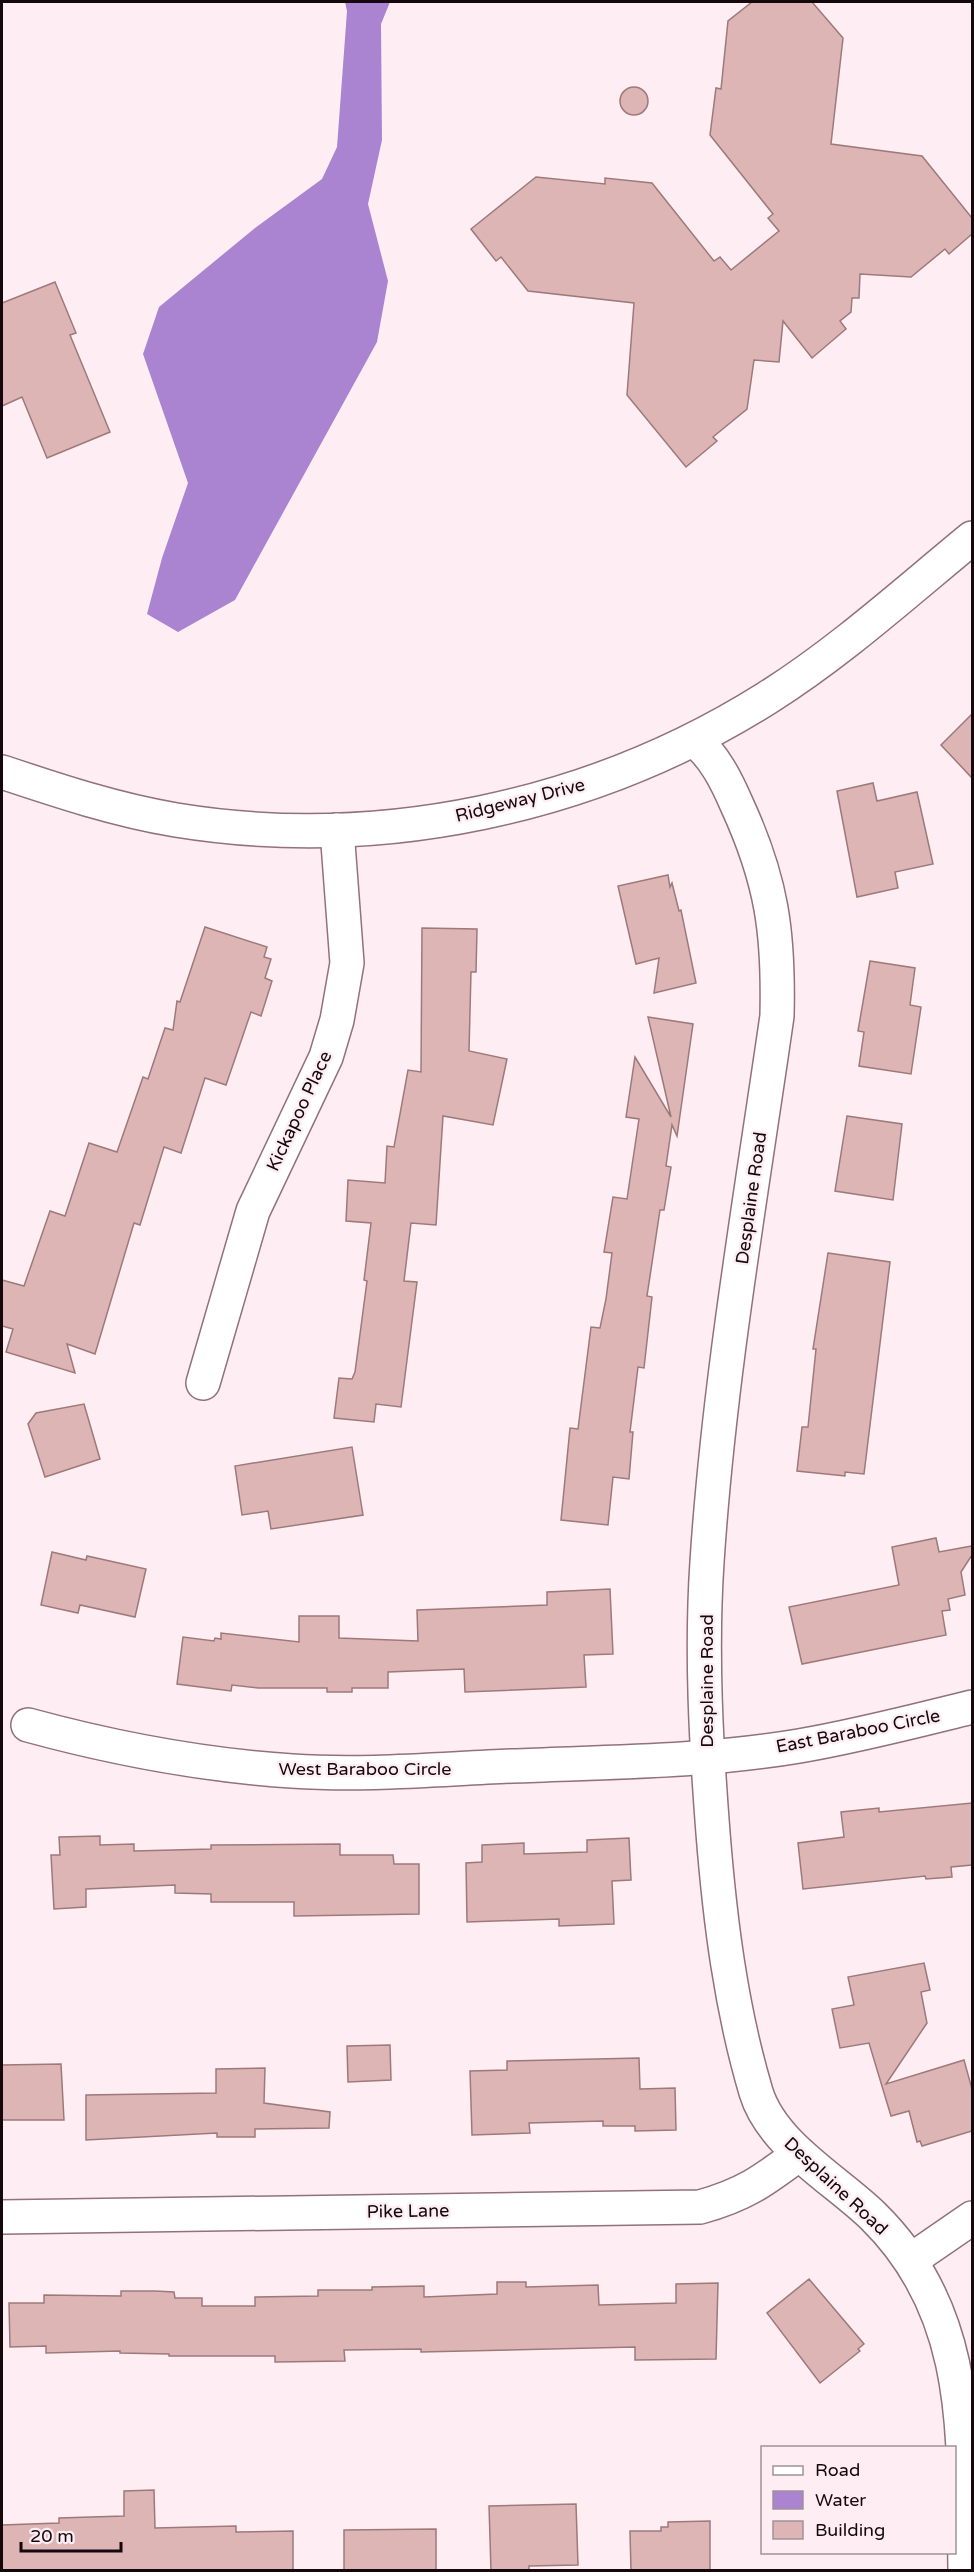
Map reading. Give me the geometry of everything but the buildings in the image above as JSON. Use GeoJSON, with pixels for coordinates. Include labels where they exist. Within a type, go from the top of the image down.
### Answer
{"type":"FeatureCollection","features":[{"type":"Feature","properties":{"kind":"street","name":"Ridgeway Drive"},"geometry":{"type":"LineString","coordinates":[[2,772],[90,801],[176,820],[264,829],[337,830],[425,823],[497,810],[568,792],[694,740],[767,698],[827,656],[972,538]]}},
{"type":"Feature","properties":{"kind":"street","name":"Desplaine Road"},"geometry":{"type":"LineString","coordinates":[[694,740],[703,747],[729,788],[755,845],[772,905],[778,953],[777,1016],[719,1419],[707,1566],[707,1755],[718,1903],[728,1976],[758,2098],[782,2135],[799,2154],[875,2218],[911,2260],[938,2311],[956,2361],[963,2412],[966,2571]]}},
{"type":"Feature","properties":{"kind":"street","name":"Kickapoo Place"},"geometry":{"type":"LineString","coordinates":[[203,1383],[253,1211],[326,1057],[337,1020],[347,963],[337,830]]}},
{"type":"Feature","properties":{"kind":"street","name":"East Baraboo Circle"},"geometry":{"type":"LineString","coordinates":[[707,1755],[797,1746],[972,1707]]}},
{"type":"Feature","properties":{"kind":"street","name":"West Baraboo Circle"},"geometry":{"type":"LineString","coordinates":[[28,1725],[115,1748],[204,1763],[294,1771],[377,1771],[632,1761],[707,1755]]}},
{"type":"Feature","properties":{"kind":"street","name":"Pike Lane"},"geometry":{"type":"LineString","coordinates":[[2,2217],[700,2206],[734,2198],[755,2187],[799,2154]]}},
{"type":"Feature","properties":{"kind":"street"},"geometry":{"type":"LineString","coordinates":[[911,2260],[972,2218]]}},
{"type":"Feature","properties":{"kind":"water"},"geometry":{"type":"Polygon","coordinates":[[[345,2],[390,2],[381,24],[382,140],[368,204],[388,281],[377,342],[235,600],[178,632],[147,614],[162,558],[188,483],[143,354],[159,307],[255,228],[322,179],[337,147],[347,11],[345,2]]]}}]}
